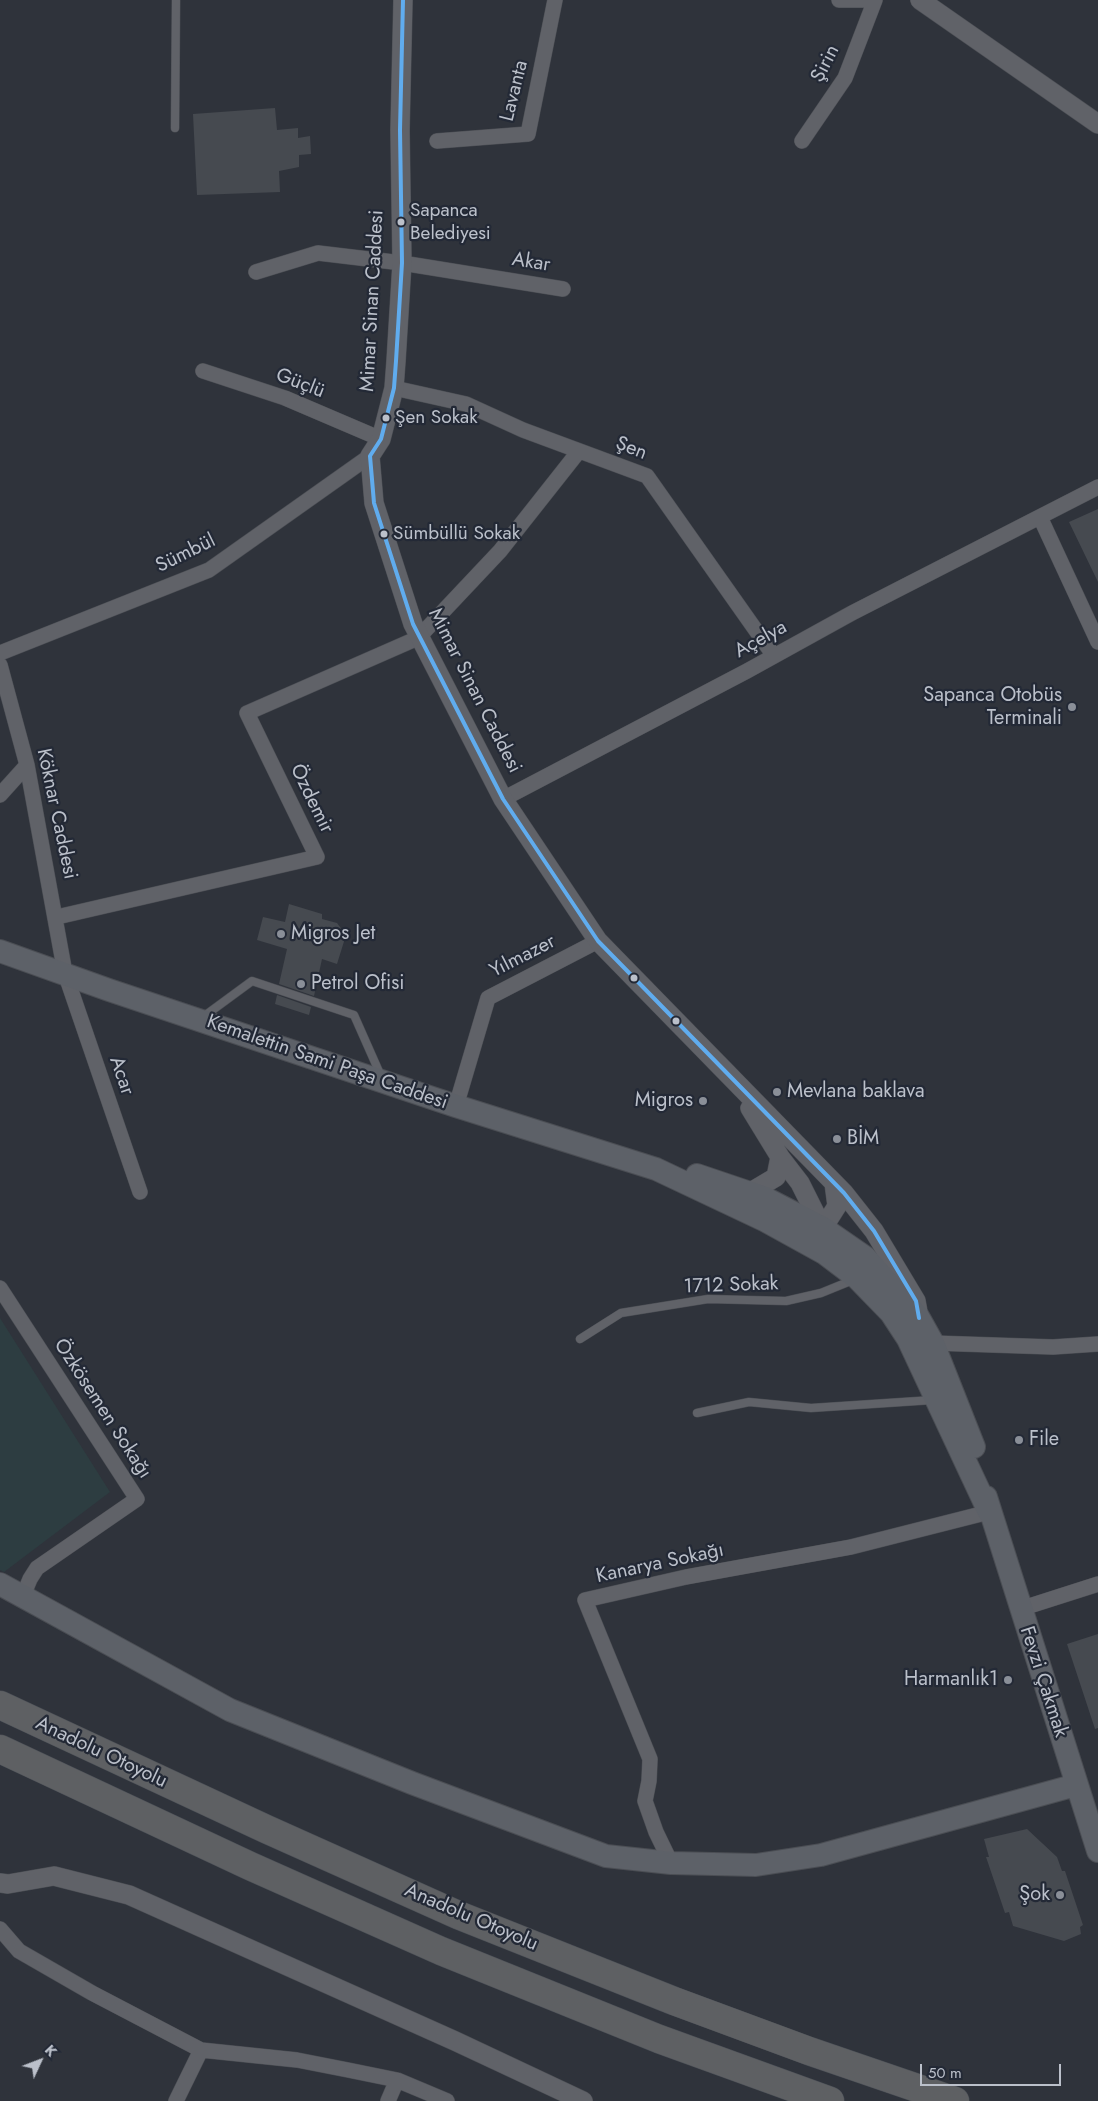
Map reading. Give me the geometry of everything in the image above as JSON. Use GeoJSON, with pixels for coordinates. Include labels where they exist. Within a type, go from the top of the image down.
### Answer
{"type":"FeatureCollection","features":[{"type":"Feature","properties":{"kind":"highway","name":"Anadolu Otoyolu"},"geometry":{"type":"LineString","coordinates":[[0,1705],[266,1830],[458,1915],[674,2001],[818,2054],[955,2101]]}},
{"type":"Feature","properties":{"kind":"highway","name":"Anadolu Otoyolu"},"geometry":{"type":"LineString","coordinates":[[0,1749],[250,1866],[441,1951],[659,2039],[830,2101]]}},
{"type":"Feature","properties":{"kind":"main road","name":"Kemalettin Sami Paşa Caddesi"},"geometry":{"type":"LineString","coordinates":[[0,951],[456,1106],[656,1169],[795,1237],[857,1278],[891,1313],[908,1339],[989,1512]]}},
{"type":"Feature","properties":{"kind":"main road","name":"Kemalettin Sami Paşa Caddesi"},"geometry":{"type":"LineString","coordinates":[[656,1169],[696,1175],[765,1198],[823,1228],[865,1257],[919,1318],[933,1343],[978,1458],[989,1512]]}},
{"type":"Feature","properties":{"kind":"main road","name":"Fevzi Çakmak"},"geometry":{"type":"LineString","coordinates":[[989,1512],[1098,1851]]}},
{"type":"Feature","properties":{"kind":"main road"},"geometry":{"type":"LineString","coordinates":[[0,1584],[230,1710],[412,1783],[606,1856],[671,1863],[756,1865],[821,1855],[1076,1785]]}},
{"type":"Feature","properties":{"kind":"street","name":"Mimar Sinan Caddesi"},"geometry":{"type":"LineString","coordinates":[[403,0],[400,120],[402,263],[394,388],[381,439],[370,456],[374,503],[418,638],[503,799],[598,941],[717,1065]]}},
{"type":"Feature","properties":{"kind":"street","name":"Lavanta"},"geometry":{"type":"LineString","coordinates":[[436,141],[528,134],[555,0]]}},
{"type":"Feature","properties":{"kind":"street"},"geometry":{"type":"LineString","coordinates":[[839,0],[863,0]]}},
{"type":"Feature","properties":{"kind":"street","name":"Şirin"},"geometry":{"type":"LineString","coordinates":[[802,141],[845,78],[876,0]]}},
{"type":"Feature","properties":{"kind":"street"},"geometry":{"type":"LineString","coordinates":[[920,0],[1098,124]]}},
{"type":"Feature","properties":{"kind":"street","name":"Akar"},"geometry":{"type":"LineString","coordinates":[[256,272],[318,253],[402,263],[563,289]]}},
{"type":"Feature","properties":{"kind":"street","name":"Güçlü"},"geometry":{"type":"LineString","coordinates":[[203,371],[285,398],[381,439]]}},
{"type":"Feature","properties":{"kind":"street","name":"Şen"},"geometry":{"type":"LineString","coordinates":[[394,388],[466,404],[523,430],[648,476],[774,656]]}},
{"type":"Feature","properties":{"kind":"street"},"geometry":{"type":"LineString","coordinates":[[418,638],[500,551],[579,451]]}},
{"type":"Feature","properties":{"kind":"street","name":"Sümbül"},"geometry":{"type":"LineString","coordinates":[[0,653],[209,570],[370,456]]}},
{"type":"Feature","properties":{"kind":"street","name":"Açelya"},"geometry":{"type":"LineString","coordinates":[[503,799],[852,613],[1098,488]]}},
{"type":"Feature","properties":{"kind":"street"},"geometry":{"type":"LineString","coordinates":[[1040,517],[1098,642]]}},
{"type":"Feature","properties":{"kind":"street","name":"Özdemir"},"geometry":{"type":"LineString","coordinates":[[57,917],[317,857],[247,712],[418,638]]}},
{"type":"Feature","properties":{"kind":"street","name":"Köknar Caddesi"},"geometry":{"type":"LineString","coordinates":[[0,666],[28,765],[57,917],[65,973]]}},
{"type":"Feature","properties":{"kind":"street"},"geometry":{"type":"LineString","coordinates":[[0,795],[28,765]]}},
{"type":"Feature","properties":{"kind":"street","name":"Yılmazer"},"geometry":{"type":"LineString","coordinates":[[456,1106],[488,998],[598,941]]}},
{"type":"Feature","properties":{"kind":"street","name":"Acar"},"geometry":{"type":"LineString","coordinates":[[65,973],[140,1192]]}},
{"type":"Feature","properties":{"kind":"street"},"geometry":{"type":"LineString","coordinates":[[717,1065],[757,1118],[780,1157],[800,1183],[823,1228],[837,1263]]}},
{"type":"Feature","properties":{"kind":"street"},"geometry":{"type":"LineString","coordinates":[[717,1065],[834,1183],[874,1231],[916,1301],[919,1318]]}},
{"type":"Feature","properties":{"kind":"street"},"geometry":{"type":"LineString","coordinates":[[750,1193],[776,1176],[780,1157]]}},
{"type":"Feature","properties":{"kind":"street"},"geometry":{"type":"LineString","coordinates":[[795,1237],[823,1228],[837,1206],[834,1183]]}},
{"type":"Feature","properties":{"kind":"street","name":"Özkösemen Sokağı"},"geometry":{"type":"LineString","coordinates":[[0,1288],[137,1499],[37,1568],[30,1579],[24,1596]]}},
{"type":"Feature","properties":{"kind":"street"},"geometry":{"type":"LineString","coordinates":[[933,1343],[1053,1347],[1098,1344]]}},
{"type":"Feature","properties":{"kind":"street","name":"Kanarya Sokağı"},"geometry":{"type":"LineString","coordinates":[[671,1863],[656,1832],[645,1801],[650,1781],[650,1759],[585,1600],[686,1577],[851,1547],[989,1512]]}},
{"type":"Feature","properties":{"kind":"street"},"geometry":{"type":"LineString","coordinates":[[1020,1609],[1098,1584]]}},
{"type":"Feature","properties":{"kind":"street"},"geometry":{"type":"LineString","coordinates":[[0,1883],[8,1884],[54,1876],[129,1895],[455,2041],[583,2101]]}},
{"type":"Feature","properties":{"kind":"street"},"geometry":{"type":"LineString","coordinates":[[0,1929],[19,1950],[92,1993],[201,2050],[297,2060],[397,2080],[447,2101]]}},
{"type":"Feature","properties":{"kind":"street"},"geometry":{"type":"LineString","coordinates":[[176,2101],[201,2050]]}},
{"type":"Feature","properties":{"kind":"street"},"geometry":{"type":"LineString","coordinates":[[388,2101],[397,2080]]}},
{"type":"Feature","properties":{"kind":"lane"},"geometry":{"type":"LineString","coordinates":[[176,0],[176,128]]}},
{"type":"Feature","properties":{"kind":"lane"},"geometry":{"type":"LineString","coordinates":[[199,1020],[252,981],[354,1015],[383,1081]]}},
{"type":"Feature","properties":{"kind":"lane","name":"1712 Sokak"},"geometry":{"type":"LineString","coordinates":[[580,1339],[621,1313],[708,1298],[786,1301],[821,1293],[857,1278]]}},
{"type":"Feature","properties":{"kind":"lane"},"geometry":{"type":"LineString","coordinates":[[697,1413],[750,1402],[811,1408],[937,1400]]}},
{"type":"Feature","properties":{"kind":"shaded area"},"geometry":{"type":"Polygon","coordinates":[[[0,1318],[110,1492],[4,1572],[0,1570],[0,1318]]]}},
{"type":"Feature","properties":{"kind":"building"},"geometry":{"type":"Polygon","coordinates":[[[275,108],[277,130],[298,128],[298,138],[310,136],[311,154],[299,155],[299,167],[279,171],[280,192],[197,195],[193,114],[275,108]]]}},
{"type":"Feature","properties":{"kind":"building"},"geometry":{"type":"Polygon","coordinates":[[[1098,509],[1098,582],[1069,522],[1098,509]]]}},
{"type":"Feature","properties":{"kind":"building"},"geometry":{"type":"Polygon","coordinates":[[[289,904],[322,914],[322,919],[337,923],[346,935],[337,964],[322,959],[314,996],[279,984],[287,949],[257,940],[263,917],[285,922],[289,904]]]}},
{"type":"Feature","properties":{"kind":"building"},"geometry":{"type":"Polygon","coordinates":[[[277,995],[311,1007],[309,1015],[275,1004],[277,995]]]}},
{"type":"Feature","properties":{"kind":"building"},"geometry":{"type":"Polygon","coordinates":[[[1098,1634],[1098,1728],[1095,1729],[1067,1644],[1098,1634]]]}},
{"type":"Feature","properties":{"kind":"building"},"geometry":{"type":"Polygon","coordinates":[[[1027,1829],[1057,1857],[1062,1871],[1065,1871],[1083,1925],[1080,1927],[1081,1934],[1064,1941],[1013,1926],[1009,1912],[1005,1913],[986,1857],[989,1857],[984,1839],[1027,1829]]]}},
{"type":"Feature","properties":{"kind":"transit line"},"geometry":{"type":"LineString","coordinates":[[403,0],[400,130],[402,263],[396,361],[394,388],[381,439],[370,456],[374,503],[413,624],[503,799],[598,941],[844,1193],[874,1231],[916,1301],[919,1318]]}},
{"type":"Feature","properties":{"kind":"place","name":"Sapanca Belediyesi"},"geometry":{"type":"Point","coordinates":[401,222]}},
{"type":"Feature","properties":{"kind":"place","name":"Şen Sokak"},"geometry":{"type":"Point","coordinates":[386,418]}},
{"type":"Feature","properties":{"kind":"place","name":"Sümbüllü Sokak"},"geometry":{"type":"Point","coordinates":[384,534]}},
{"type":"Feature","properties":{"kind":"place","name":"Sapanca Otobüs Terminali"},"geometry":{"type":"Point","coordinates":[1072,707]}},
{"type":"Feature","properties":{"kind":"place","name":"Migros Jet"},"geometry":{"type":"Point","coordinates":[281,934]}},
{"type":"Feature","properties":{"kind":"place","name":"Petrol Ofisi"},"geometry":{"type":"Point","coordinates":[301,984]}},
{"type":"Feature","properties":{"kind":"place","name":"Mevlana baklava"},"geometry":{"type":"Point","coordinates":[777,1092]}},
{"type":"Feature","properties":{"kind":"place","name":"Migros"},"geometry":{"type":"Point","coordinates":[703,1101]}},
{"type":"Feature","properties":{"kind":"place","name":"BİM"},"geometry":{"type":"Point","coordinates":[837,1139]}},
{"type":"Feature","properties":{"kind":"place","name":"File"},"geometry":{"type":"Point","coordinates":[1019,1440]}},
{"type":"Feature","properties":{"kind":"place","name":"Harmanlık1"},"geometry":{"type":"Point","coordinates":[1008,1680]}},
{"type":"Feature","properties":{"kind":"place","name":"Şok"},"geometry":{"type":"Point","coordinates":[1060,1895]}}]}
